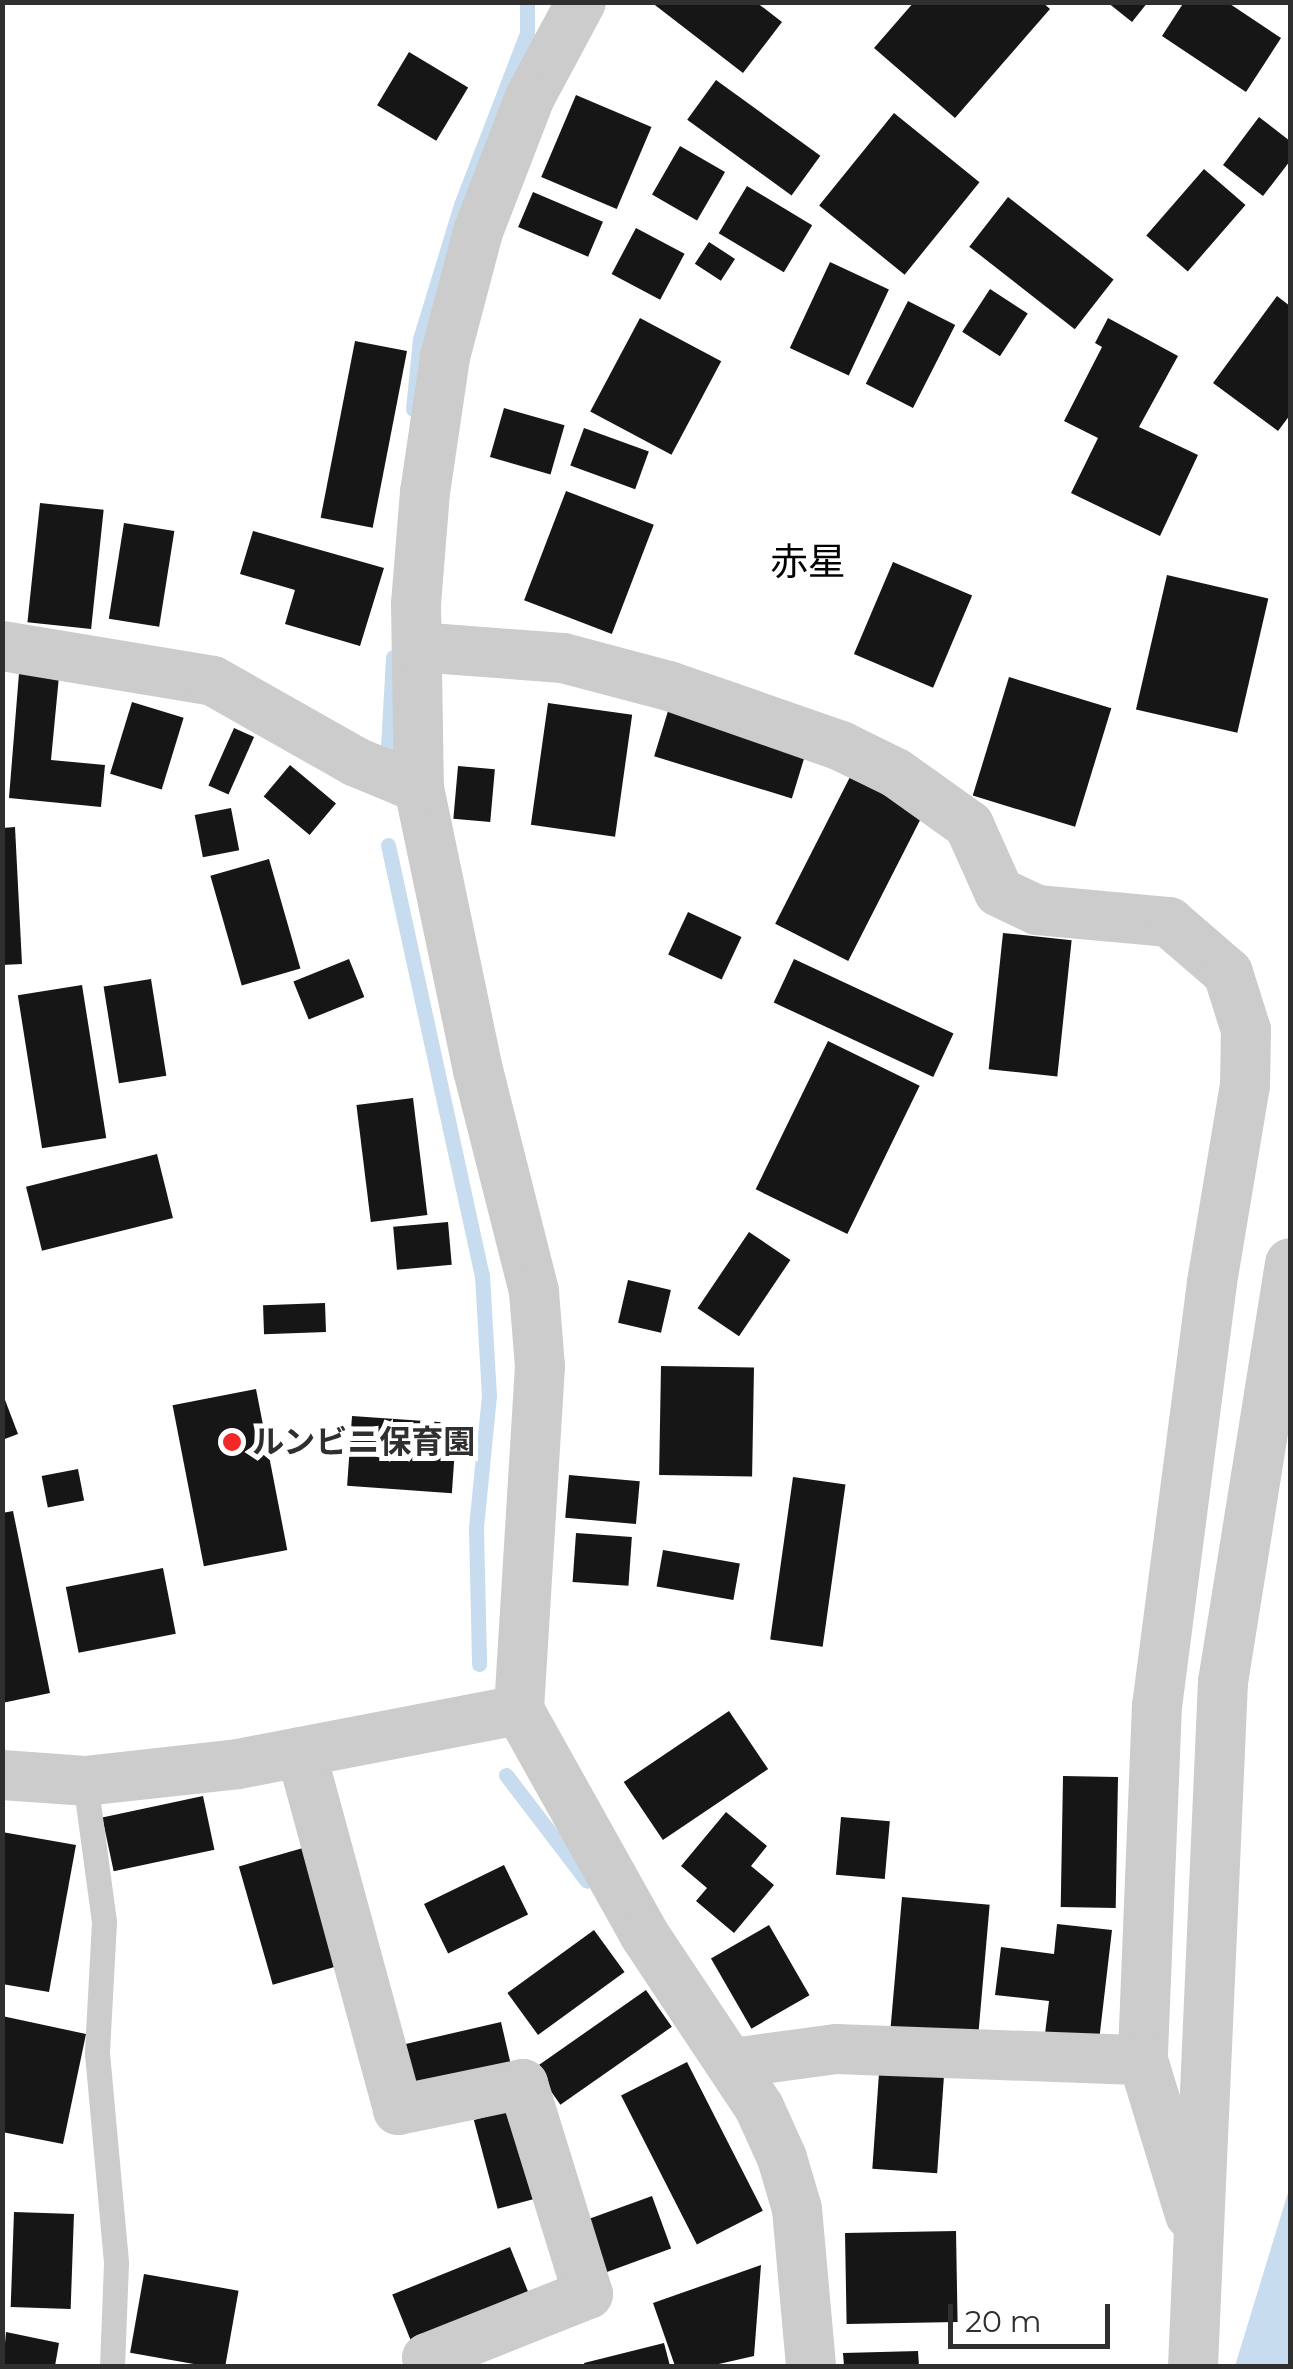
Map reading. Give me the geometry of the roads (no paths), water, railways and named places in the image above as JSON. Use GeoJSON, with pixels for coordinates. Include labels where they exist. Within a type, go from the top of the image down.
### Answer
{"type":"FeatureCollection","features":[{"type":"Feature","properties":{"kind":"street"},"geometry":{"type":"LineString","coordinates":[[580,2],[524,114],[478,232],[450,339],[425,492],[417,647],[419,788],[478,1070],[534,1292],[540,1366],[518,1710],[644,1934],[732,2063],[782,2158],[797,2208],[811,2366]]}},
{"type":"Feature","properties":{"kind":"street"},"geometry":{"type":"LineString","coordinates":[[2,646],[213,681],[356,762],[419,788]]}},
{"type":"Feature","properties":{"kind":"street"},"geometry":{"type":"LineString","coordinates":[[417,647],[563,658],[669,686],[840,746],[896,773],[970,825],[999,892],[1037,910],[1169,922],[1228,974],[1246,1030],[1246,1084],[1210,1302],[1157,1705],[1143,2060],[1200,2248]]}},
{"type":"Feature","properties":{"kind":"street"},"geometry":{"type":"LineString","coordinates":[[1193,2366],[1223,1682],[1290,1263]]}},
{"type":"Feature","properties":{"kind":"street"},"geometry":{"type":"LineString","coordinates":[[2,1775],[85,1782],[238,1764],[518,1710]]}},
{"type":"Feature","properties":{"kind":"street"},"geometry":{"type":"LineString","coordinates":[[301,1752],[398,2110],[523,2084],[588,2294],[427,2358],[429,2366]]}},
{"type":"Feature","properties":{"kind":"street"},"geometry":{"type":"LineString","coordinates":[[732,2063],[836,2049],[1143,2060]]}},
{"type":"Feature","properties":{"kind":"lane"},"geometry":{"type":"LineString","coordinates":[[85,1782],[104,1922],[96,2053],[116,2264],[112,2366]]}},
{"type":"Feature","properties":{"kind":"water"},"geometry":{"type":"Polygon","coordinates":[[[1290,2186],[1290,2366],[1235,2366],[1290,2186]]]}},
{"type":"Feature","properties":{"kind":"waterway"},"geometry":{"type":"LineString","coordinates":[[413,409],[420,339],[461,205],[527,33],[527,2]]}},
{"type":"Feature","properties":{"kind":"waterway"},"geometry":{"type":"LineString","coordinates":[[388,747],[393,657]]}},
{"type":"Feature","properties":{"kind":"waterway"},"geometry":{"type":"LineString","coordinates":[[388,845],[482,1275],[489,1395],[476,1528],[479,1664]]}},
{"type":"Feature","properties":{"kind":"waterway"},"geometry":{"type":"LineString","coordinates":[[506,1775],[587,1881]]}},
{"type":"Feature","properties":{"kind":"place","name":"ルンビニ保育園"},"geometry":{"type":"Point","coordinates":[232,1442]}},
{"type":"Feature","properties":{"kind":"district","name":"赤星"},"geometry":{"type":"Point","coordinates":[808,562]}}]}
